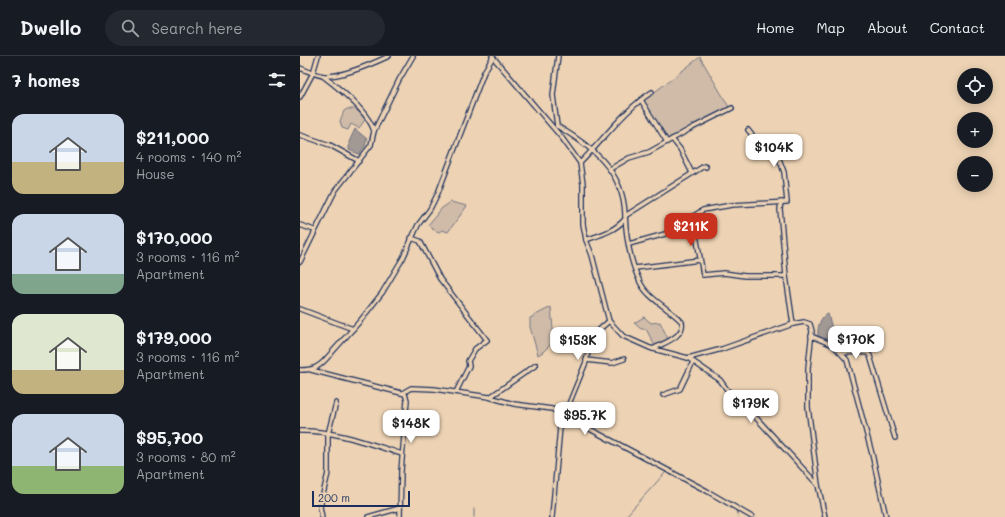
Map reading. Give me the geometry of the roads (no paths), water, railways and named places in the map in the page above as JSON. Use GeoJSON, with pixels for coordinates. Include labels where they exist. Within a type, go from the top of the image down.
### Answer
{"type":"FeatureCollection","features":[{"type":"Feature","properties":{"kind":"street"},"geometry":{"type":"LineString","coordinates":[[300,97],[313,73],[318,56]]}},
{"type":"Feature","properties":{"kind":"street"},"geometry":{"type":"LineString","coordinates":[[300,68],[323,76],[333,76],[348,72],[389,56]]}},
{"type":"Feature","properties":{"kind":"street"},"geometry":{"type":"LineString","coordinates":[[300,262],[314,230],[335,191],[371,145],[374,131],[399,80],[413,56]]}},
{"type":"Feature","properties":{"kind":"street"},"geometry":{"type":"LineString","coordinates":[[311,370],[318,367],[353,329],[382,293],[403,258],[411,238],[438,193],[484,72],[492,56],[577,156],[580,163],[583,184],[583,224],[586,240],[592,255],[609,321],[623,336],[653,349],[688,358],[720,380],[728,391],[748,409],[818,485]]}},
{"type":"Feature","properties":{"kind":"street"},"geometry":{"type":"LineString","coordinates":[[496,60],[498,56]]}},
{"type":"Feature","properties":{"kind":"street"},"geometry":{"type":"LineString","coordinates":[[556,131],[557,126],[553,95],[558,56]]}},
{"type":"Feature","properties":{"kind":"street"},"geometry":{"type":"LineString","coordinates":[[323,76],[359,107],[374,131]]}},
{"type":"Feature","properties":{"kind":"street"},"geometry":{"type":"LineString","coordinates":[[580,163],[610,130],[641,100],[652,92]]}},
{"type":"Feature","properties":{"kind":"street"},"geometry":{"type":"LineString","coordinates":[[641,100],[667,142]]}},
{"type":"Feature","properties":{"kind":"street"},"geometry":{"type":"LineString","coordinates":[[610,169],[629,158],[649,152],[732,108]]}},
{"type":"Feature","properties":{"kind":"street"},"geometry":{"type":"LineString","coordinates":[[557,126],[601,156],[610,169],[619,187],[629,244],[635,268],[645,290],[679,320],[682,325],[679,334],[653,349]]}},
{"type":"Feature","properties":{"kind":"street"},"geometry":{"type":"LineString","coordinates":[[629,244],[665,234],[703,210],[732,205],[787,202],[784,172],[772,140],[760,145],[748,130]]}},
{"type":"Feature","properties":{"kind":"street"},"geometry":{"type":"LineString","coordinates":[[300,135],[330,145],[359,161]]}},
{"type":"Feature","properties":{"kind":"street"},"geometry":{"type":"LineString","coordinates":[[672,139],[680,149],[692,173]]}},
{"type":"Feature","properties":{"kind":"street"},"geometry":{"type":"LineString","coordinates":[[586,240],[605,233],[620,225],[625,217],[692,173],[704,166],[706,167]]}},
{"type":"Feature","properties":{"kind":"street"},"geometry":{"type":"LineString","coordinates":[[781,202],[780,209],[786,276],[793,324]]}},
{"type":"Feature","properties":{"kind":"street"},"geometry":{"type":"LineString","coordinates":[[693,217],[703,275],[724,273],[745,276],[786,276]]}},
{"type":"Feature","properties":{"kind":"street"},"geometry":{"type":"LineString","coordinates":[[300,225],[314,230]]}},
{"type":"Feature","properties":{"kind":"street"},"geometry":{"type":"LineString","coordinates":[[411,238],[420,241],[440,279],[487,340],[476,349],[468,361],[469,366],[456,392]]}},
{"type":"Feature","properties":{"kind":"street"},"geometry":{"type":"LineString","coordinates":[[635,268],[700,260]]}},
{"type":"Feature","properties":{"kind":"street"},"geometry":{"type":"LineString","coordinates":[[300,309],[353,329]]}},
{"type":"Feature","properties":{"kind":"street"},"geometry":{"type":"LineString","coordinates":[[552,517],[562,416],[586,360],[591,337],[609,321]]}},
{"type":"Feature","properties":{"kind":"street"},"geometry":{"type":"LineString","coordinates":[[688,358],[722,349],[793,324],[804,322],[810,324],[811,336],[808,368],[808,407],[816,459],[818,485],[824,517]]}},
{"type":"Feature","properties":{"kind":"street"},"geometry":{"type":"LineString","coordinates":[[811,336],[833,345],[842,353],[850,367],[881,489],[886,517]]}},
{"type":"Feature","properties":{"kind":"street"},"geometry":{"type":"LineString","coordinates":[[842,353],[868,353],[870,356],[895,438]]}},
{"type":"Feature","properties":{"kind":"street"},"geometry":{"type":"LineString","coordinates":[[586,360],[612,363],[624,359]]}},
{"type":"Feature","properties":{"kind":"street"},"geometry":{"type":"LineString","coordinates":[[663,395],[680,390],[693,362]]}},
{"type":"Feature","properties":{"kind":"street"},"geometry":{"type":"LineString","coordinates":[[489,397],[536,365]]}},
{"type":"Feature","properties":{"kind":"street"},"geometry":{"type":"LineString","coordinates":[[300,370],[311,370],[404,392],[411,388],[456,392],[489,397],[514,404],[552,409],[562,416],[707,491],[752,517]]}},
{"type":"Feature","properties":{"kind":"street"},"geometry":{"type":"LineString","coordinates":[[400,517],[402,454],[407,400],[404,392]]}},
{"type":"Feature","properties":{"kind":"street"},"geometry":{"type":"LineString","coordinates":[[322,517],[320,507],[328,473],[328,434],[336,403]]}},
{"type":"Feature","properties":{"kind":"street"},"geometry":{"type":"LineString","coordinates":[[300,431],[328,434],[402,454]]}},
{"type":"Feature","properties":{"kind":"street"},"geometry":{"type":"LineString","coordinates":[[368,517],[400,508]]}},
{"type":"Feature","properties":{"kind":"waterway"},"geometry":{"type":"LineString","coordinates":[[625,517],[666,472]]}},
{"type":"Feature","properties":{"kind":"waterway"},"geometry":{"type":"LineString","coordinates":[[474,509],[474,517]]}},
{"type":"Feature","properties":{"kind":"waterway"},"geometry":{"type":"LineString","coordinates":[[736,511],[738,517]]}}]}
